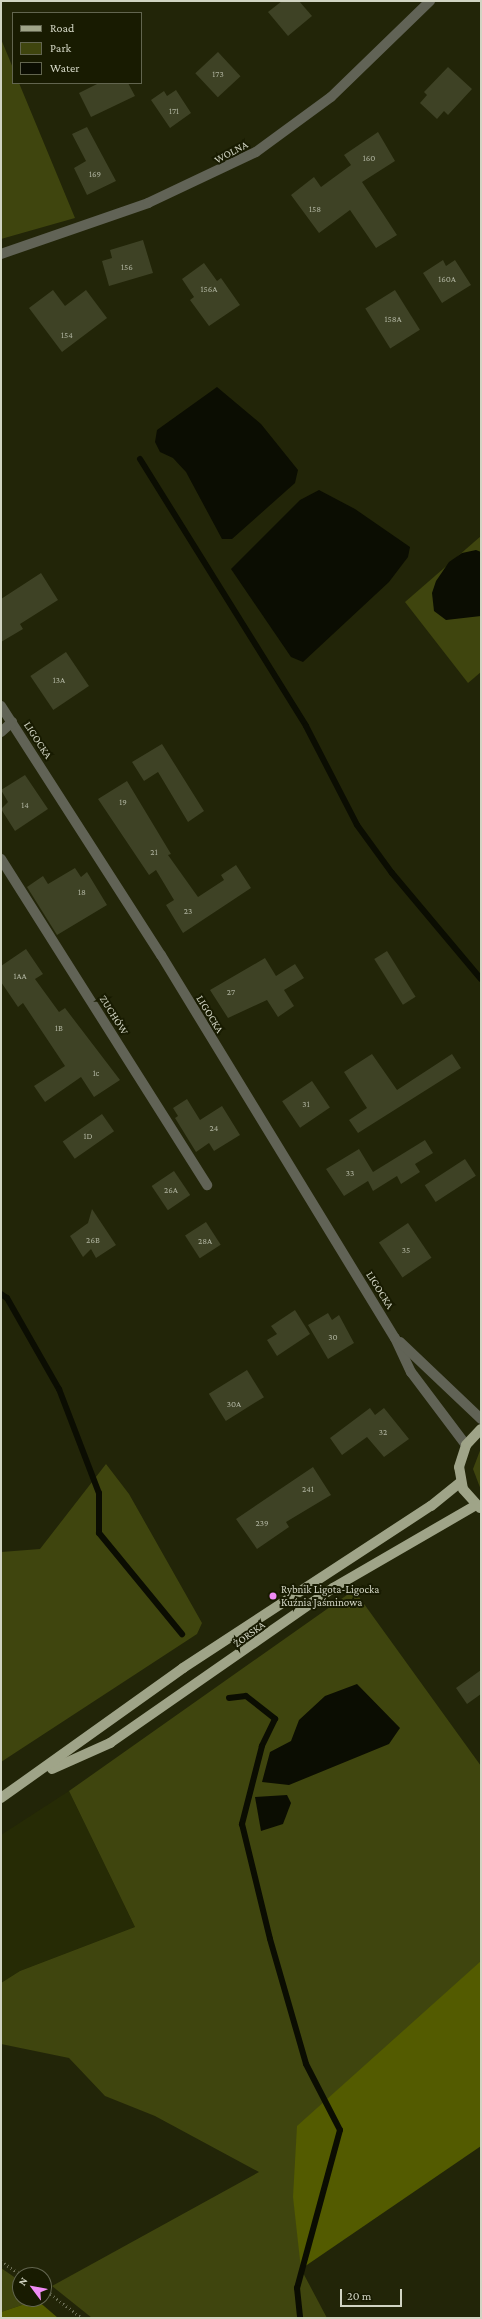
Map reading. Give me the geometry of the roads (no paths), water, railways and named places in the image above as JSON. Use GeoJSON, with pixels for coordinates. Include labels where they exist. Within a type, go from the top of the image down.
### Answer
{"type":"FeatureCollection","features":[{"type":"Feature","properties":{"kind":"main road"},"geometry":{"type":"LineString","coordinates":[[478,1507],[461,1482],[459,1467],[466,1444],[481,1429]]}},
{"type":"Feature","properties":{"kind":"main road","name":"ŻORSKA"},"geometry":{"type":"LineString","coordinates":[[1,1798],[34,1777],[183,1668],[431,1506],[461,1482]]}},
{"type":"Feature","properties":{"kind":"main road","name":"ŻORSKA"},"geometry":{"type":"LineString","coordinates":[[34,1777],[110,1743],[333,1588],[478,1507]]}},
{"type":"Feature","properties":{"kind":"street","name":"WOLNA"},"geometry":{"type":"LineString","coordinates":[[1,254],[148,203],[256,152],[331,97],[430,1]]}},
{"type":"Feature","properties":{"kind":"street","name":"LIGOCKA"},"geometry":{"type":"LineString","coordinates":[[1,706],[117,884],[395,1338],[411,1372],[466,1444]]}},
{"type":"Feature","properties":{"kind":"street"},"geometry":{"type":"LineString","coordinates":[[1,732],[12,722]]}},
{"type":"Feature","properties":{"kind":"street","name":"ZUCHÓW"},"geometry":{"type":"LineString","coordinates":[[1,859],[207,1184]]}},
{"type":"Feature","properties":{"kind":"street","name":"LIGOCKA"},"geometry":{"type":"LineString","coordinates":[[395,1338],[481,1419]]}},
{"type":"Feature","properties":{"kind":"water"},"geometry":{"type":"Polygon","coordinates":[[[217,387],[261,424],[298,470],[295,483],[232,539],[222,539],[186,472],[173,458],[160,452],[155,442],[157,430],[217,387]]]}},
{"type":"Feature","properties":{"kind":"water"},"geometry":{"type":"Polygon","coordinates":[[[319,490],[355,509],[410,547],[408,557],[389,582],[303,662],[291,657],[231,569],[300,500],[319,490]]]}},
{"type":"Feature","properties":{"kind":"water"},"geometry":{"type":"Polygon","coordinates":[[[476,550],[481,552],[481,616],[446,620],[434,611],[432,593],[436,581],[449,562],[462,553],[476,550]]]}},
{"type":"Feature","properties":{"kind":"water"},"geometry":{"type":"Polygon","coordinates":[[[357,1684],[400,1728],[389,1744],[289,1785],[262,1782],[270,1752],[291,1741],[299,1720],[325,1696],[357,1684]]]}},
{"type":"Feature","properties":{"kind":"water"},"geometry":{"type":"Polygon","coordinates":[[[287,1795],[291,1803],[283,1824],[261,1831],[255,1797],[287,1795]]]}},
{"type":"Feature","properties":{"kind":"waterway"},"geometry":{"type":"LineString","coordinates":[[140,459],[306,726],[357,825],[392,873],[481,979]]}},
{"type":"Feature","properties":{"kind":"waterway"},"geometry":{"type":"LineString","coordinates":[[1,1294],[7,1298],[59,1389],[99,1493],[99,1533],[182,1634]]}},
{"type":"Feature","properties":{"kind":"waterway"},"geometry":{"type":"LineString","coordinates":[[229,1698],[246,1696],[275,1719],[262,1746],[242,1824],[270,1939],[306,2064],[340,2130],[297,2288],[300,2318]]}},
{"type":"Feature","properties":{"kind":"place","name":"Rybnik Ligota-Ligocka Kuźnia Jaśminowa"},"geometry":{"type":"Point","coordinates":[273,1596]}}]}
